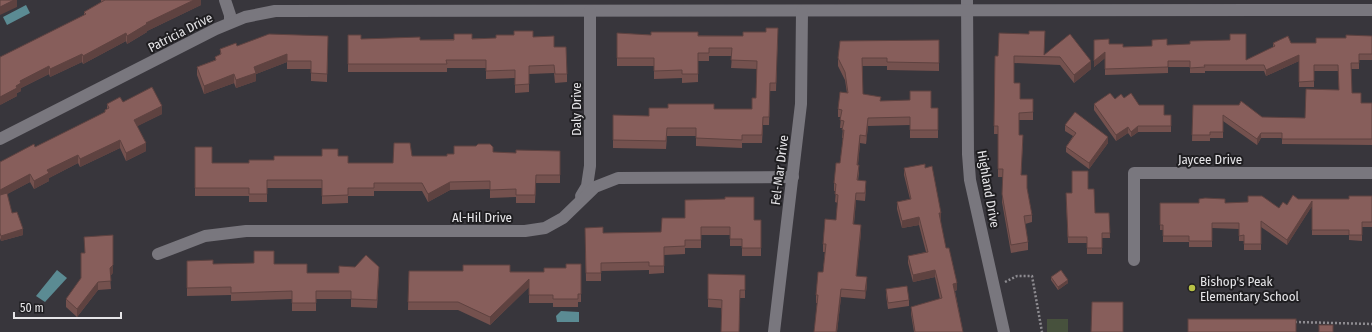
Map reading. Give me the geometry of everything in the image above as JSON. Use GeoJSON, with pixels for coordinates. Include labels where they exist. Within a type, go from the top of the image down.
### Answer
{"type":"FeatureCollection","features":[{"type":"Feature","properties":{"kind":"street"},"geometry":{"type":"LineString","coordinates":[[225,0],[230,15],[230,22]]}},
{"type":"Feature","properties":{"kind":"street","name":"Patricia Drive"},"geometry":{"type":"LineString","coordinates":[[0,139],[230,22],[275,12],[385,6],[551,6],[590,11],[802,11],[967,6],[1134,5],[1372,10]]}},
{"type":"Feature","properties":{"kind":"street","name":"Highland Drive"},"geometry":{"type":"LineString","coordinates":[[967,6],[968,154],[970,180],[1004,332]]}},
{"type":"Feature","properties":{"kind":"street","name":"Daly Drive"},"geometry":{"type":"LineString","coordinates":[[578,204],[587,186],[590,166],[590,11]]}},
{"type":"Feature","properties":{"kind":"street","name":"Fel-Mar Drive"},"geometry":{"type":"LineString","coordinates":[[774,332],[801,104],[802,11]]}},
{"type":"Feature","properties":{"kind":"street","name":"Jaycee Drive"},"geometry":{"type":"LineString","coordinates":[[1134,260],[1134,173],[1372,173]]}},
{"type":"Feature","properties":{"kind":"street","name":"Al-Hil Drive"},"geometry":{"type":"LineString","coordinates":[[158,254],[205,236],[246,231],[525,231],[545,228],[563,218],[595,187],[618,178],[792,177]]}},
{"type":"Feature","properties":{"kind":"path"},"geometry":{"type":"LineString","coordinates":[[994,287],[1017,276],[1032,276],[1042,332]]}},
{"type":"Feature","properties":{"kind":"path"},"geometry":{"type":"LineString","coordinates":[[1290,322],[1372,324]]}},
{"type":"Feature","properties":{"kind":"green space"},"geometry":{"type":"Polygon","coordinates":[[[1047,319],[1068,319],[1068,332],[1047,332],[1047,319]]]}},
{"type":"Feature","properties":{"kind":"water"},"geometry":{"type":"Polygon","coordinates":[[[26,5],[30,13],[7,25],[3,17],[26,5]]]}},
{"type":"Feature","properties":{"kind":"water"},"geometry":{"type":"Polygon","coordinates":[[[57,270],[67,278],[45,302],[36,296],[57,270]]]}},
{"type":"Feature","properties":{"kind":"water"},"geometry":{"type":"Polygon","coordinates":[[[561,311],[579,312],[579,322],[557,322],[556,316],[561,311]]]}},
{"type":"Feature","properties":{"kind":"building"},"geometry":{"type":"Polygon","coordinates":[[[0,0],[14,0],[0,7],[0,0]]]}},
{"type":"Feature","properties":{"kind":"building"},"geometry":{"type":"Polygon","coordinates":[[[105,0],[194,0],[146,23],[147,24],[127,36],[126,33],[83,56],[82,54],[50,69],[49,66],[20,81],[21,83],[16,86],[17,88],[0,97],[0,57],[86,14],[84,12],[105,0]]]}},
{"type":"Feature","properties":{"kind":"building"},"geometry":{"type":"Polygon","coordinates":[[[766,28],[778,28],[776,83],[770,83],[769,117],[763,117],[762,135],[742,135],[742,140],[696,138],[696,128],[667,128],[666,141],[613,140],[613,115],[649,116],[649,108],[668,108],[668,104],[714,104],[714,109],[752,109],[752,98],[756,98],[757,61],[731,60],[732,48],[709,48],[709,53],[698,53],[698,74],[682,74],[682,70],[654,71],[654,58],[617,58],[617,33],[651,35],[651,32],[698,32],[698,36],[743,36],[743,32],[766,32],[766,28]]]}},
{"type":"Feature","properties":{"kind":"building"},"geometry":{"type":"Polygon","coordinates":[[[514,31],[533,31],[533,37],[554,36],[554,47],[566,47],[567,74],[555,74],[554,65],[529,66],[529,84],[515,85],[515,70],[486,71],[486,60],[446,60],[447,64],[348,64],[348,35],[361,35],[361,39],[420,37],[420,40],[454,40],[454,34],[472,34],[472,39],[496,38],[496,35],[514,35],[514,31]]]}},
{"type":"Feature","properties":{"kind":"building"},"geometry":{"type":"Polygon","coordinates":[[[1029,31],[1045,31],[1044,55],[1070,34],[1091,61],[1074,75],[1060,57],[1014,56],[1014,83],[1020,83],[1020,99],[1033,99],[1033,112],[1019,113],[1019,135],[1023,135],[1021,175],[1027,175],[1027,188],[1032,215],[1024,216],[1028,242],[1011,245],[1002,194],[1003,169],[998,169],[998,126],[994,126],[995,56],[998,56],[999,33],[1029,34],[1029,31]]]}},
{"type":"Feature","properties":{"kind":"building"},"geometry":{"type":"Polygon","coordinates":[[[269,34],[328,36],[327,74],[311,73],[311,61],[287,61],[287,54],[254,67],[256,73],[236,80],[234,74],[204,86],[197,67],[216,60],[215,57],[221,54],[220,49],[236,43],[237,46],[269,34]]]}},
{"type":"Feature","properties":{"kind":"building"},"geometry":{"type":"Polygon","coordinates":[[[1230,34],[1246,34],[1246,60],[1275,46],[1273,43],[1288,36],[1291,43],[1316,43],[1316,38],[1346,38],[1346,35],[1372,36],[1372,54],[1359,54],[1359,63],[1351,63],[1352,93],[1361,93],[1361,103],[1372,103],[1372,139],[1282,139],[1282,133],[1261,133],[1257,139],[1223,115],[1223,132],[1210,132],[1210,135],[1192,135],[1193,105],[1239,105],[1241,101],[1262,117],[1305,118],[1306,89],[1339,90],[1338,65],[1314,65],[1314,81],[1299,82],[1299,55],[1266,70],[1264,65],[1204,65],[1205,67],[1190,68],[1190,61],[1168,61],[1168,67],[1105,69],[1105,52],[1094,61],[1094,40],[1109,39],[1109,44],[1123,44],[1123,47],[1152,46],[1152,40],[1167,39],[1167,45],[1190,44],[1190,41],[1230,40],[1230,34]]]}},
{"type":"Feature","properties":{"kind":"building"},"geometry":{"type":"Polygon","coordinates":[[[939,40],[939,63],[887,62],[887,58],[862,58],[863,94],[881,97],[880,101],[910,100],[910,91],[931,91],[931,108],[938,108],[938,130],[910,130],[910,117],[868,118],[866,136],[860,135],[857,165],[859,165],[857,180],[866,181],[865,193],[856,193],[853,224],[861,225],[856,276],[867,277],[865,291],[841,289],[836,332],[814,332],[818,295],[816,295],[818,272],[823,272],[826,244],[823,244],[825,219],[836,220],[838,195],[835,194],[836,184],[834,183],[836,163],[840,163],[844,130],[842,130],[844,121],[840,120],[842,110],[838,109],[840,92],[848,93],[845,72],[838,58],[840,41],[939,40]]]}},
{"type":"Feature","properties":{"kind":"building"},"geometry":{"type":"Polygon","coordinates":[[[152,87],[162,106],[134,120],[146,143],[126,153],[120,140],[80,159],[78,155],[47,170],[49,173],[34,181],[30,174],[0,190],[0,162],[34,144],[35,147],[105,112],[105,110],[109,108],[107,104],[120,97],[123,102],[152,87]]]}},
{"type":"Feature","properties":{"kind":"building"},"geometry":{"type":"Polygon","coordinates":[[[1110,93],[1115,99],[1121,94],[1124,98],[1131,93],[1139,105],[1164,105],[1164,115],[1171,115],[1171,126],[1138,126],[1131,132],[1128,127],[1116,135],[1094,104],[1110,93]]]}},
{"type":"Feature","properties":{"kind":"building"},"geometry":{"type":"Polygon","coordinates":[[[1075,112],[1108,137],[1089,163],[1066,147],[1076,133],[1065,125],[1075,112]]]}},
{"type":"Feature","properties":{"kind":"building"},"geometry":{"type":"Polygon","coordinates":[[[394,143],[410,143],[412,156],[447,156],[447,154],[454,154],[454,146],[476,146],[478,144],[490,144],[493,147],[493,152],[516,153],[516,150],[560,151],[560,175],[536,175],[535,195],[516,195],[516,189],[490,190],[490,181],[450,182],[428,194],[422,183],[374,183],[374,188],[348,188],[348,195],[322,196],[322,180],[267,180],[267,194],[249,194],[249,188],[195,188],[195,147],[212,147],[212,163],[249,163],[249,160],[274,160],[274,156],[322,156],[322,149],[338,149],[338,156],[348,156],[348,163],[393,163],[394,143]]]}},
{"type":"Feature","properties":{"kind":"building"},"geometry":{"type":"Polygon","coordinates":[[[925,164],[925,168],[932,166],[946,248],[949,248],[957,283],[953,284],[963,332],[915,332],[911,307],[942,298],[935,270],[913,275],[908,256],[928,252],[919,217],[902,221],[897,202],[911,199],[904,168],[925,164]]]}},
{"type":"Feature","properties":{"kind":"building"},"geometry":{"type":"Polygon","coordinates":[[[1072,171],[1088,171],[1088,189],[1094,189],[1095,213],[1109,213],[1110,233],[1102,233],[1102,248],[1087,248],[1087,237],[1068,237],[1066,193],[1072,193],[1072,171]]]}},
{"type":"Feature","properties":{"kind":"building"},"geometry":{"type":"Polygon","coordinates":[[[7,193],[12,213],[17,212],[23,229],[1,236],[0,195],[7,193]]]}},
{"type":"Feature","properties":{"kind":"building"},"geometry":{"type":"Polygon","coordinates":[[[1293,195],[1298,199],[1349,199],[1349,196],[1372,196],[1372,222],[1362,222],[1362,235],[1349,235],[1349,230],[1312,230],[1312,201],[1287,240],[1261,221],[1261,244],[1244,244],[1244,235],[1239,236],[1239,223],[1212,223],[1212,241],[1189,241],[1189,236],[1163,236],[1163,225],[1160,225],[1160,203],[1199,203],[1199,199],[1205,198],[1225,199],[1225,203],[1248,202],[1248,196],[1262,196],[1279,208],[1283,202],[1287,205],[1293,195]]]}},
{"type":"Feature","properties":{"kind":"building"},"geometry":{"type":"Polygon","coordinates":[[[725,197],[754,197],[754,220],[761,220],[761,248],[742,248],[742,239],[730,239],[730,227],[701,227],[701,240],[685,240],[685,246],[664,247],[664,266],[649,266],[649,262],[601,263],[601,273],[586,273],[585,228],[603,227],[603,233],[661,232],[662,218],[685,218],[685,200],[725,199],[725,197]]]}},
{"type":"Feature","properties":{"kind":"building"},"geometry":{"type":"Polygon","coordinates":[[[113,235],[113,265],[110,268],[111,281],[98,282],[77,309],[66,299],[81,278],[81,253],[85,253],[84,237],[113,235]]]}},
{"type":"Feature","properties":{"kind":"building"},"geometry":{"type":"Polygon","coordinates":[[[254,251],[274,251],[274,264],[307,264],[307,273],[339,273],[339,266],[355,267],[366,255],[379,267],[377,300],[351,299],[351,291],[316,291],[316,303],[292,303],[292,291],[231,293],[231,287],[187,288],[187,261],[213,260],[213,264],[254,263],[254,251]]]}},
{"type":"Feature","properties":{"kind":"building"},"geometry":{"type":"Polygon","coordinates":[[[566,264],[581,264],[581,294],[578,294],[578,299],[553,299],[553,295],[529,295],[529,279],[490,317],[458,302],[408,302],[409,271],[463,271],[463,265],[510,265],[510,272],[544,272],[544,268],[566,268],[566,264]]]}},
{"type":"Feature","properties":{"kind":"building"},"geometry":{"type":"Polygon","coordinates":[[[1061,270],[1068,280],[1058,287],[1051,277],[1061,270]]]}},
{"type":"Feature","properties":{"kind":"building"},"geometry":{"type":"Polygon","coordinates":[[[708,274],[745,275],[745,290],[740,290],[739,332],[721,332],[722,300],[708,299],[708,274]]]}},
{"type":"Feature","properties":{"kind":"building"},"geometry":{"type":"Polygon","coordinates":[[[907,286],[909,300],[888,303],[886,289],[907,286]]]}},
{"type":"Feature","properties":{"kind":"building"},"geometry":{"type":"Polygon","coordinates":[[[1092,302],[1123,302],[1123,332],[1091,332],[1092,302]]]}},
{"type":"Feature","properties":{"kind":"building"},"geometry":{"type":"Polygon","coordinates":[[[1188,319],[1296,319],[1296,332],[1188,332],[1188,319]]]}},
{"type":"Feature","properties":{"kind":"building"},"geometry":{"type":"Polygon","coordinates":[[[1319,325],[1333,325],[1333,332],[1319,332],[1319,325]]]}},
{"type":"Feature","properties":{"kind":"place","name":"Bishop's Peak Elementary School"},"geometry":{"type":"Point","coordinates":[1192,288]}}]}
